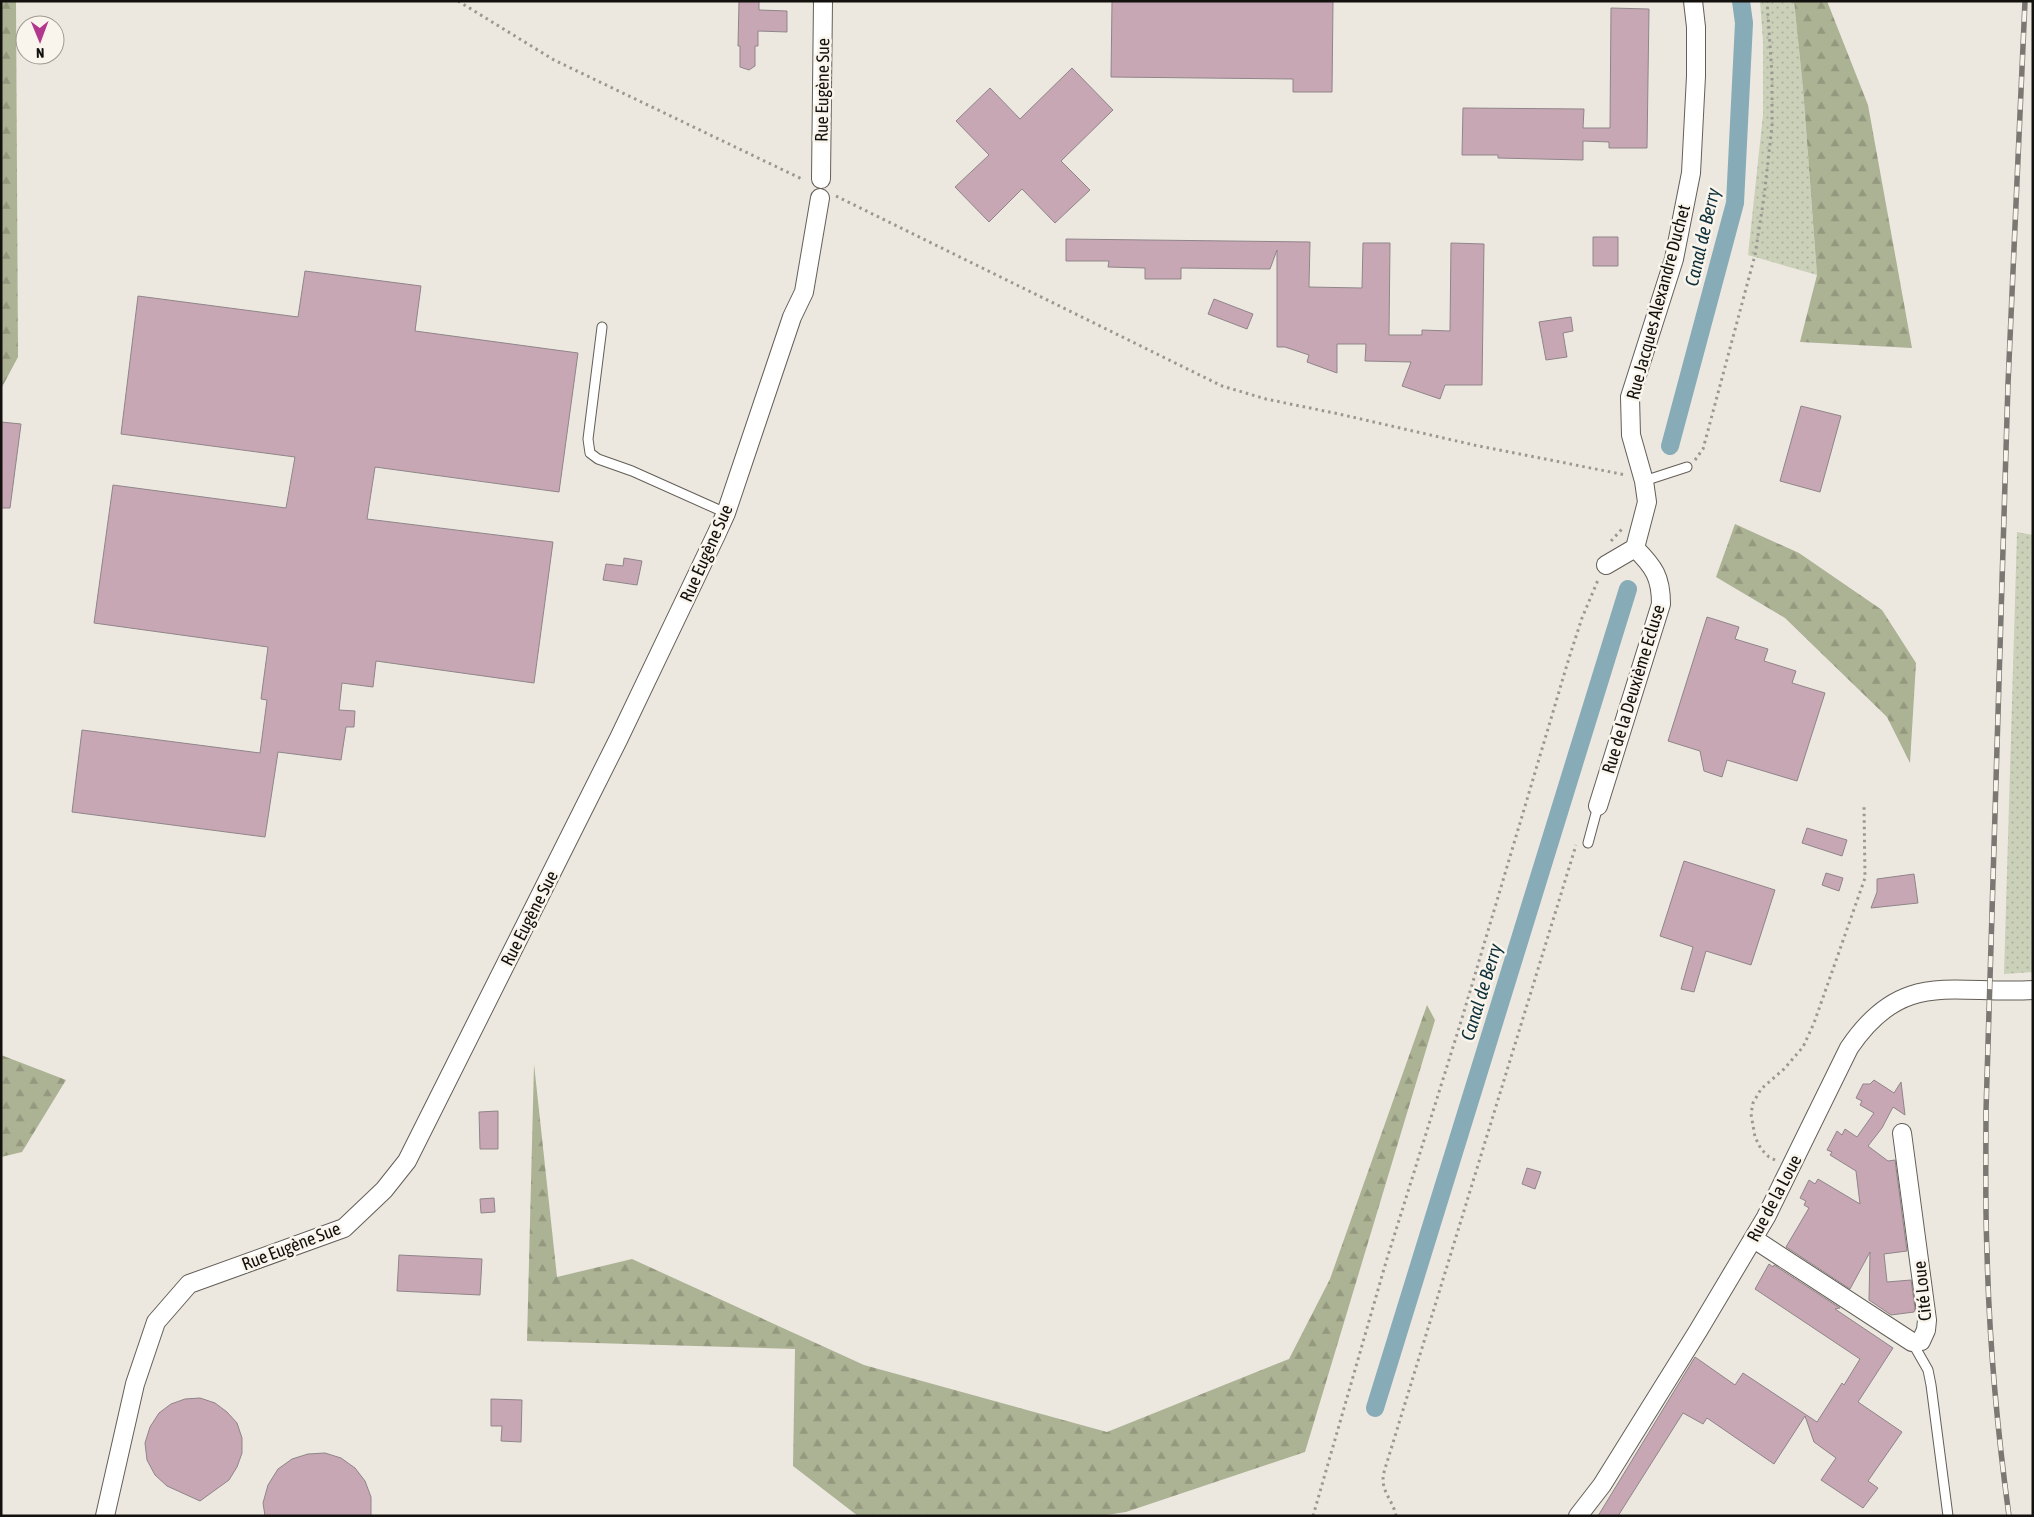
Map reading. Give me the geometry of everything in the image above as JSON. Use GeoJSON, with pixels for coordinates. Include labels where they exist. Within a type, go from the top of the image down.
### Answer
{"type":"FeatureCollection","features":[{"type":"Feature","properties":{"kind":"street","name":"Rue Eugène Sue"},"geometry":{"type":"LineString","coordinates":[[815,180],[823,1]]}},
{"type":"Feature","properties":{"kind":"street","name":"Rue Jacques Alexandre Duchet"},"geometry":{"type":"LineString","coordinates":[[1636,548],[1647,502],[1636,478],[1630,435],[1630,396],[1674,259],[1689,183],[1696,76],[1694,1]]}},
{"type":"Feature","properties":{"kind":"street","name":"Rue Eugène Sue"},"geometry":{"type":"LineString","coordinates":[[105,1516],[135,1384],[156,1322],[189,1284],[344,1228],[384,1190],[407,1161],[619,738],[726,513],[792,317],[804,292],[826,196]]}},
{"type":"Feature","properties":{"kind":"street"},"geometry":{"type":"LineString","coordinates":[[1606,565],[1636,548]]}},
{"type":"Feature","properties":{"kind":"street","name":"Rue de la Deuxième Ecluse"},"geometry":{"type":"LineString","coordinates":[[1598,806],[1661,604],[1658,575],[1650,562],[1636,548]]}},
{"type":"Feature","properties":{"kind":"street","name":"Rue de la Loue"},"geometry":{"type":"LineString","coordinates":[[1578,1516],[1602,1485],[1754,1239],[1792,1168],[1849,1048],[1867,1024],[1885,1008],[1914,994],[1935,990],[2033,990]]}},
{"type":"Feature","properties":{"kind":"street","name":"Cité Loue"},"geometry":{"type":"LineString","coordinates":[[1754,1239],[1912,1342],[1921,1340],[1924,1337],[1927,1320],[1902,1133]]}},
{"type":"Feature","properties":{"kind":"lane"},"geometry":{"type":"LineString","coordinates":[[602,327],[588,440],[590,453],[598,459],[632,471],[726,513]]}},
{"type":"Feature","properties":{"kind":"lane"},"geometry":{"type":"LineString","coordinates":[[1636,478],[1687,467]]}},
{"type":"Feature","properties":{"kind":"lane"},"geometry":{"type":"LineString","coordinates":[[1588,843],[1598,806]]}},
{"type":"Feature","properties":{"kind":"lane"},"geometry":{"type":"LineString","coordinates":[[1912,1342],[1928,1370],[1932,1385],[1948,1516]]}},
{"type":"Feature","properties":{"kind":"path"},"geometry":{"type":"LineString","coordinates":[[458,1],[554,60],[815,180]]}},
{"type":"Feature","properties":{"kind":"path"},"geometry":{"type":"LineString","coordinates":[[1687,467],[1698,457],[1703,449],[1755,255],[1769,165],[1772,126],[1772,75],[1767,1]]}},
{"type":"Feature","properties":{"kind":"path"},"geometry":{"type":"LineString","coordinates":[[826,196],[1222,386],[1266,399],[1482,447],[1636,478]]}},
{"type":"Feature","properties":{"kind":"path"},"geometry":{"type":"LineString","coordinates":[[1313,1516],[1386,1262],[1460,1024],[1569,658],[1596,583],[1606,565],[1611,542],[1626,526]]}},
{"type":"Feature","properties":{"kind":"path"},"geometry":{"type":"LineString","coordinates":[[1792,1168],[1769,1157],[1761,1149],[1755,1137],[1751,1114],[1753,1103],[1761,1089],[1784,1069],[1803,1047],[1814,1023],[1865,878],[1864,806]]}},
{"type":"Feature","properties":{"kind":"path"},"geometry":{"type":"LineString","coordinates":[[1396,1516],[1395,1508],[1385,1491],[1383,1481],[1388,1459],[1577,841]]}},
{"type":"Feature","properties":{"kind":"green space"},"geometry":{"type":"Polygon","coordinates":[[[1,1],[16,1],[18,357],[1,389],[1,1]]]}},
{"type":"Feature","properties":{"kind":"green space"},"geometry":{"type":"Polygon","coordinates":[[[1760,1],[1794,1],[1803,88],[1817,275],[1748,255],[1763,115],[1763,41],[1760,1]]]}},
{"type":"Feature","properties":{"kind":"green space"},"geometry":{"type":"Polygon","coordinates":[[[1794,1],[1827,1],[1868,105],[1912,348],[1800,342],[1817,275],[1803,88],[1794,1]]]}},
{"type":"Feature","properties":{"kind":"green space"},"geometry":{"type":"Polygon","coordinates":[[[1735,524],[1799,553],[1882,610],[1916,663],[1910,763],[1887,717],[1785,618],[1716,577],[1735,524]]]}},
{"type":"Feature","properties":{"kind":"green space"},"geometry":{"type":"Polygon","coordinates":[[[2017,532],[2033,535],[2033,972],[2004,974],[2017,532]]]}},
{"type":"Feature","properties":{"kind":"green space"},"geometry":{"type":"Polygon","coordinates":[[[1427,1005],[1435,1020],[1305,1452],[1126,1512],[1100,1516],[858,1516],[793,1466],[795,1349],[527,1341],[534,1064],[557,1277],[632,1259],[864,1365],[1107,1432],[1289,1359],[1330,1279],[1427,1005]]]}},
{"type":"Feature","properties":{"kind":"green space"},"geometry":{"type":"Polygon","coordinates":[[[1,1055],[66,1080],[22,1152],[1,1157],[1,1055]]]}},
{"type":"Feature","properties":{"kind":"building"},"geometry":{"type":"Polygon","coordinates":[[[739,1],[759,1],[759,10],[787,11],[787,32],[758,31],[758,46],[755,46],[755,66],[749,70],[740,67],[740,46],[738,46],[739,1]]]}},
{"type":"Feature","properties":{"kind":"building"},"geometry":{"type":"Polygon","coordinates":[[[1112,1],[1333,1],[1332,92],[1293,92],[1293,79],[1111,77],[1112,1]]]}},
{"type":"Feature","properties":{"kind":"building"},"geometry":{"type":"Polygon","coordinates":[[[1611,8],[1649,9],[1647,148],[1609,148],[1609,142],[1583,141],[1583,160],[1498,158],[1498,155],[1462,155],[1463,108],[1584,109],[1583,128],[1610,128],[1611,8]]]}},
{"type":"Feature","properties":{"kind":"building"},"geometry":{"type":"Polygon","coordinates":[[[1072,68],[1113,110],[1061,161],[1090,190],[1055,223],[1022,189],[989,222],[955,187],[989,155],[956,121],[990,88],[1020,119],[1072,68]]]}},
{"type":"Feature","properties":{"kind":"building"},"geometry":{"type":"Polygon","coordinates":[[[1593,237],[1618,237],[1618,266],[1593,266],[1593,237]]]}},
{"type":"Feature","properties":{"kind":"building"},"geometry":{"type":"Polygon","coordinates":[[[1066,239],[1310,242],[1309,287],[1362,288],[1363,243],[1390,243],[1389,335],[1422,335],[1422,330],[1450,331],[1451,243],[1484,244],[1482,385],[1445,385],[1440,399],[1402,386],[1411,362],[1365,361],[1366,344],[1337,344],[1337,373],[1307,362],[1309,355],[1285,347],[1277,347],[1277,250],[1270,269],[1181,268],[1181,279],[1145,279],[1145,268],[1108,267],[1109,261],[1066,261],[1066,239]]]}},
{"type":"Feature","properties":{"kind":"building"},"geometry":{"type":"Polygon","coordinates":[[[305,271],[421,286],[415,331],[578,353],[559,492],[375,467],[367,519],[553,542],[534,683],[376,661],[373,687],[342,683],[339,710],[355,711],[354,727],[346,727],[341,760],[278,752],[265,837],[72,812],[82,730],[260,753],[267,700],[261,699],[268,647],[94,623],[113,485],[286,508],[295,457],[121,434],[138,296],[298,317],[305,271]]]}},
{"type":"Feature","properties":{"kind":"building"},"geometry":{"type":"Polygon","coordinates":[[[1214,299],[1253,314],[1247,329],[1208,314],[1214,299]]]}},
{"type":"Feature","properties":{"kind":"building"},"geometry":{"type":"Polygon","coordinates":[[[1571,317],[1573,331],[1563,333],[1567,357],[1546,360],[1539,322],[1571,317]]]}},
{"type":"Feature","properties":{"kind":"building"},"geometry":{"type":"Polygon","coordinates":[[[1801,406],[1841,416],[1820,492],[1780,481],[1801,406]]]}},
{"type":"Feature","properties":{"kind":"building"},"geometry":{"type":"Polygon","coordinates":[[[1,422],[21,424],[10,508],[1,508],[1,422]]]}},
{"type":"Feature","properties":{"kind":"building"},"geometry":{"type":"Polygon","coordinates":[[[624,558],[642,561],[637,585],[603,580],[606,564],[623,566],[624,558]]]}},
{"type":"Feature","properties":{"kind":"building"},"geometry":{"type":"Polygon","coordinates":[[[1707,617],[1739,627],[1735,639],[1768,649],[1764,661],[1796,671],[1792,683],[1825,693],[1797,781],[1727,760],[1722,777],[1704,771],[1700,751],[1668,741],[1707,617]]]}},
{"type":"Feature","properties":{"kind":"building"},"geometry":{"type":"Polygon","coordinates":[[[1807,828],[1847,840],[1842,856],[1802,843],[1807,828]]]}},
{"type":"Feature","properties":{"kind":"building"},"geometry":{"type":"Polygon","coordinates":[[[1684,861],[1775,890],[1751,965],[1706,951],[1694,992],[1681,989],[1693,947],[1660,936],[1684,861]]]}},
{"type":"Feature","properties":{"kind":"building"},"geometry":{"type":"Polygon","coordinates":[[[1826,873],[1843,878],[1839,891],[1822,885],[1826,873]]]}},
{"type":"Feature","properties":{"kind":"building"},"geometry":{"type":"Polygon","coordinates":[[[1914,874],[1918,903],[1871,908],[1877,892],[1877,879],[1914,874]]]}},
{"type":"Feature","properties":{"kind":"building"},"geometry":{"type":"Polygon","coordinates":[[[1874,1080],[1894,1093],[1901,1082],[1905,1115],[1893,1107],[1882,1128],[1868,1146],[1888,1161],[1895,1160],[1907,1251],[1884,1254],[1887,1282],[1911,1280],[1915,1308],[1914,1312],[1891,1315],[1869,1300],[1870,1252],[1850,1289],[1786,1247],[1809,1208],[1804,1205],[1806,1201],[1800,1198],[1809,1180],[1815,1184],[1818,1179],[1860,1204],[1856,1171],[1830,1155],[1832,1152],[1827,1150],[1837,1131],[1842,1135],[1845,1129],[1857,1137],[1874,1113],[1860,1105],[1862,1101],[1856,1098],[1863,1084],[1870,1084],[1874,1080]]]}},
{"type":"Feature","properties":{"kind":"building"},"geometry":{"type":"Polygon","coordinates":[[[498,1111],[498,1149],[480,1149],[479,1112],[498,1111]]]}},
{"type":"Feature","properties":{"kind":"building"},"geometry":{"type":"Polygon","coordinates":[[[1527,1168],[1541,1172],[1535,1189],[1522,1184],[1527,1168]]]}},
{"type":"Feature","properties":{"kind":"building"},"geometry":{"type":"Polygon","coordinates":[[[494,1198],[495,1212],[481,1213],[480,1199],[494,1198]]]}},
{"type":"Feature","properties":{"kind":"building"},"geometry":{"type":"Polygon","coordinates":[[[399,1255],[482,1259],[480,1295],[397,1291],[399,1255]]]}},
{"type":"Feature","properties":{"kind":"building"},"geometry":{"type":"Polygon","coordinates":[[[1769,1264],[1773,1267],[1774,1265],[1840,1308],[1835,1309],[1893,1348],[1858,1402],[1902,1432],[1868,1481],[1878,1488],[1863,1508],[1821,1480],[1836,1458],[1814,1442],[1805,1416],[1774,1464],[1707,1418],[1703,1424],[1683,1413],[1618,1516],[1598,1516],[1695,1357],[1735,1385],[1743,1373],[1817,1422],[1842,1383],[1844,1385],[1860,1359],[1755,1289],[1769,1264]]]}},
{"type":"Feature","properties":{"kind":"building"},"geometry":{"type":"Polygon","coordinates":[[[200,1398],[215,1403],[237,1423],[242,1438],[242,1453],[237,1467],[229,1480],[200,1501],[167,1486],[155,1475],[147,1460],[145,1443],[150,1427],[159,1413],[171,1404],[185,1399],[200,1398]]]}},
{"type":"Feature","properties":{"kind":"building"},"geometry":{"type":"Polygon","coordinates":[[[491,1399],[522,1400],[521,1442],[501,1441],[502,1426],[491,1426],[491,1399]]]}},
{"type":"Feature","properties":{"kind":"building"},"geometry":{"type":"Polygon","coordinates":[[[325,1453],[341,1458],[355,1468],[365,1481],[371,1497],[371,1516],[265,1516],[263,1503],[268,1485],[278,1469],[292,1459],[308,1454],[325,1453]]]}},
{"type":"Feature","properties":{"kind":"waterway","name":"Canal de Berry"},"geometry":{"type":"LineString","coordinates":[[1670,446],[1735,203],[1744,23],[1741,1]]}},
{"type":"Feature","properties":{"kind":"waterway","name":"Canal de Berry"},"geometry":{"type":"LineString","coordinates":[[1375,1408],[1628,589]]}},
{"type":"Feature","properties":{"kind":"railway"},"geometry":{"type":"LineString","coordinates":[[2009,1516],[1997,1417],[1988,1284],[1986,1111],[2008,384],[2025,1]]}}]}
